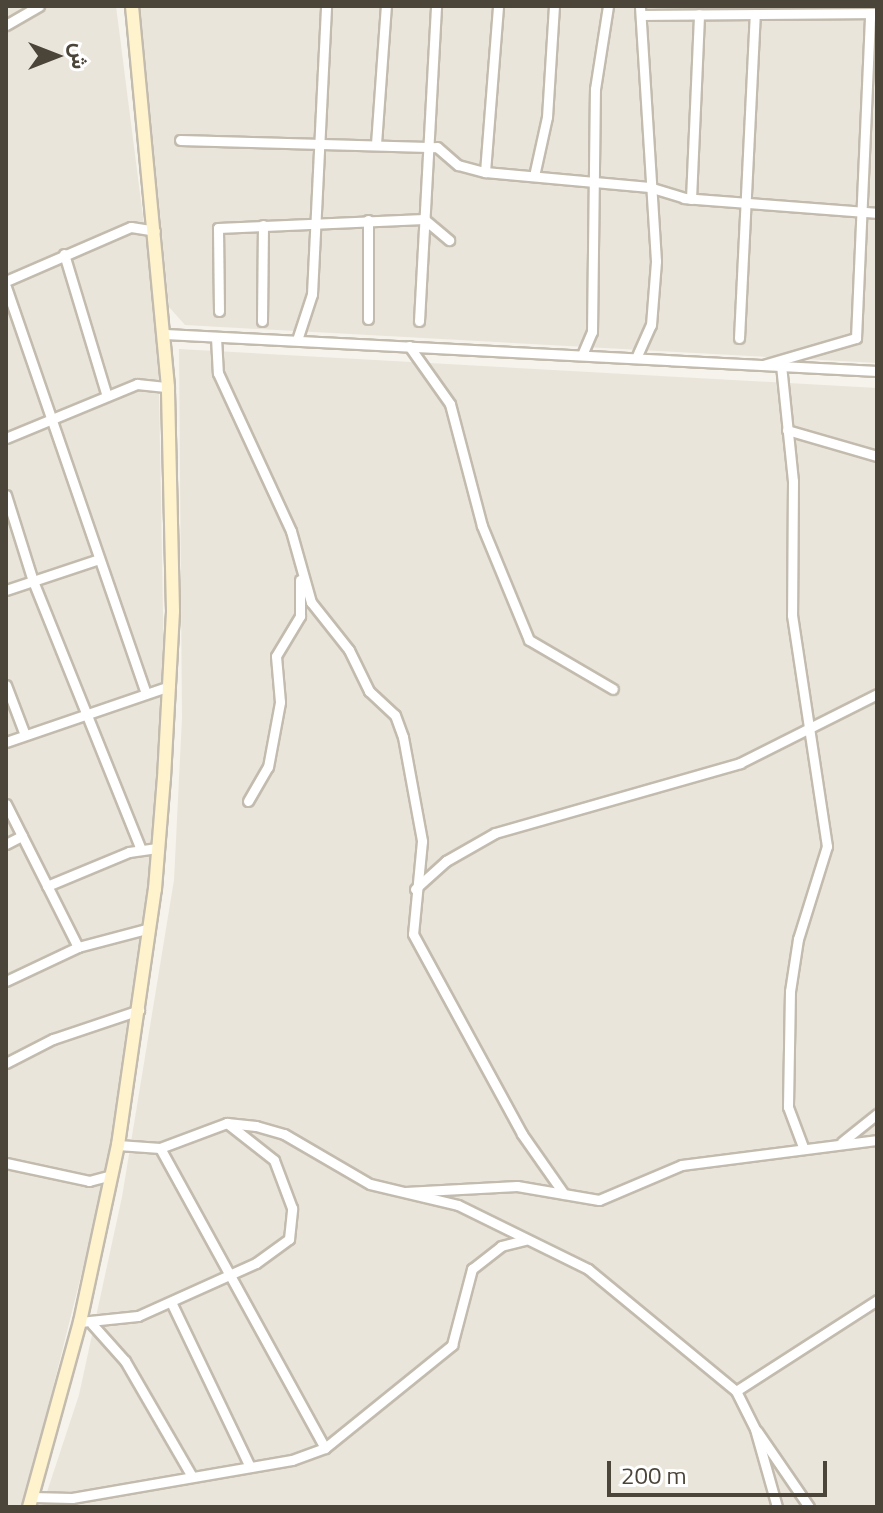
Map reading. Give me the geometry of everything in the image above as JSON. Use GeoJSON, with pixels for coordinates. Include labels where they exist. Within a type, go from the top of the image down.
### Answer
{"type":"FeatureCollection","features":[{"type":"Feature","properties":{"kind":"street"},"geometry":{"type":"LineString","coordinates":[[6,25],[39,6]]}},
{"type":"Feature","properties":{"kind":"street"},"geometry":{"type":"LineString","coordinates":[[132,6],[168,387],[170,686],[159,848],[139,1010],[86,1323],[30,1502],[66,1503],[191,1475],[250,1467],[325,1448],[452,1345],[472,1269],[501,1246],[525,1240]]}},
{"type":"Feature","properties":{"kind":"street"},"geometry":{"type":"LineString","coordinates":[[297,340],[310,306],[326,6]]}},
{"type":"Feature","properties":{"kind":"street"},"geometry":{"type":"LineString","coordinates":[[376,144],[386,6]]}},
{"type":"Feature","properties":{"kind":"street"},"geometry":{"type":"LineString","coordinates":[[419,321],[436,6]]}},
{"type":"Feature","properties":{"kind":"street"},"geometry":{"type":"LineString","coordinates":[[485,172],[498,6]]}},
{"type":"Feature","properties":{"kind":"street"},"geometry":{"type":"LineString","coordinates":[[534,176],[547,117],[554,6]]}},
{"type":"Feature","properties":{"kind":"street"},"geometry":{"type":"LineString","coordinates":[[582,355],[592,332],[596,74],[608,6]]}},
{"type":"Feature","properties":{"kind":"street"},"geometry":{"type":"LineString","coordinates":[[636,358],[652,318],[655,188],[641,11],[874,13],[872,93],[856,338],[763,365]]}},
{"type":"Feature","properties":{"kind":"street"},"geometry":{"type":"LineString","coordinates":[[691,199],[693,11]]}},
{"type":"Feature","properties":{"kind":"street"},"geometry":{"type":"LineString","coordinates":[[739,338],[755,14]]}},
{"type":"Feature","properties":{"kind":"street"},"geometry":{"type":"LineString","coordinates":[[180,140],[428,148],[485,172],[655,188],[691,199],[877,213]]}},
{"type":"Feature","properties":{"kind":"street"},"geometry":{"type":"LineString","coordinates":[[368,220],[368,319]]}},
{"type":"Feature","properties":{"kind":"street"},"geometry":{"type":"LineString","coordinates":[[219,311],[218,228],[315,221],[424,220],[449,240]]}},
{"type":"Feature","properties":{"kind":"street"},"geometry":{"type":"LineString","coordinates":[[262,321],[263,225]]}},
{"type":"Feature","properties":{"kind":"street"},"geometry":{"type":"LineString","coordinates":[[6,281],[131,227],[155,231]]}},
{"type":"Feature","properties":{"kind":"street"},"geometry":{"type":"LineString","coordinates":[[64,254],[107,396]]}},
{"type":"Feature","properties":{"kind":"street"},"geometry":{"type":"LineString","coordinates":[[6,287],[96,560],[146,693]]}},
{"type":"Feature","properties":{"kind":"street"},"geometry":{"type":"LineString","coordinates":[[165,334],[877,371]]}},
{"type":"Feature","properties":{"kind":"street"},"geometry":{"type":"LineString","coordinates":[[216,337],[218,373],[291,531],[300,569],[319,615],[399,726],[420,813],[413,934],[522,1134],[564,1194]]}},
{"type":"Feature","properties":{"kind":"street"},"geometry":{"type":"LineString","coordinates":[[409,346],[450,404],[482,526],[529,640],[613,689]]}},
{"type":"Feature","properties":{"kind":"street"},"geometry":{"type":"LineString","coordinates":[[781,365],[787,430],[792,615],[827,846],[798,939],[790,991],[788,1107],[803,1147]]}},
{"type":"Feature","properties":{"kind":"street"},"geometry":{"type":"LineString","coordinates":[[6,438],[137,384],[168,387]]}},
{"type":"Feature","properties":{"kind":"street"},"geometry":{"type":"LineString","coordinates":[[787,430],[877,456]]}},
{"type":"Feature","properties":{"kind":"street"},"geometry":{"type":"LineString","coordinates":[[6,495],[33,581],[141,850]]}},
{"type":"Feature","properties":{"kind":"street"},"geometry":{"type":"LineString","coordinates":[[6,590],[96,560]]}},
{"type":"Feature","properties":{"kind":"street"},"geometry":{"type":"LineString","coordinates":[[248,801],[268,767],[280,702],[276,656],[300,616],[300,569]]}},
{"type":"Feature","properties":{"kind":"street"},"geometry":{"type":"LineString","coordinates":[[6,685],[25,735]]}},
{"type":"Feature","properties":{"kind":"street"},"geometry":{"type":"LineString","coordinates":[[6,742],[170,686]]}},
{"type":"Feature","properties":{"kind":"street"},"geometry":{"type":"LineString","coordinates":[[415,889],[446,861],[509,828],[729,767],[877,694]]}},
{"type":"Feature","properties":{"kind":"street"},"geometry":{"type":"LineString","coordinates":[[6,804],[78,947]]}},
{"type":"Feature","properties":{"kind":"street"},"geometry":{"type":"LineString","coordinates":[[6,844],[22,836]]}},
{"type":"Feature","properties":{"kind":"street"},"geometry":{"type":"LineString","coordinates":[[47,886],[141,850],[159,848]]}},
{"type":"Feature","properties":{"kind":"street"},"geometry":{"type":"LineString","coordinates":[[6,981],[78,947],[150,928]]}},
{"type":"Feature","properties":{"kind":"street"},"geometry":{"type":"LineString","coordinates":[[6,1063],[53,1039],[139,1010]]}},
{"type":"Feature","properties":{"kind":"street"},"geometry":{"type":"LineString","coordinates":[[838,1145],[877,1114]]}},
{"type":"Feature","properties":{"kind":"street"},"geometry":{"type":"LineString","coordinates":[[118,1145],[160,1148],[227,1123],[284,1134],[343,1171],[405,1192],[458,1205],[525,1240],[607,1283],[736,1391],[755,1429],[809,1507]]}},
{"type":"Feature","properties":{"kind":"street"},"geometry":{"type":"LineString","coordinates":[[86,1323],[171,1302],[283,1247],[295,1224],[274,1160],[227,1123]]}},
{"type":"Feature","properties":{"kind":"street"},"geometry":{"type":"LineString","coordinates":[[405,1192],[517,1186],[599,1200],[682,1165],[803,1147],[877,1140]]}},
{"type":"Feature","properties":{"kind":"street"},"geometry":{"type":"LineString","coordinates":[[160,1148],[325,1448]]}},
{"type":"Feature","properties":{"kind":"street"},"geometry":{"type":"LineString","coordinates":[[6,1163],[89,1181],[112,1175]]}},
{"type":"Feature","properties":{"kind":"street"},"geometry":{"type":"LineString","coordinates":[[736,1391],[877,1300]]}},
{"type":"Feature","properties":{"kind":"street"},"geometry":{"type":"LineString","coordinates":[[171,1302],[250,1467]]}},
{"type":"Feature","properties":{"kind":"street"},"geometry":{"type":"LineString","coordinates":[[86,1323],[125,1361],[191,1475]]}},
{"type":"Feature","properties":{"kind":"street"},"geometry":{"type":"LineString","coordinates":[[755,1429],[777,1507]]}},
{"type":"Feature","properties":{"kind":"shaded area"},"geometry":{"type":"Polygon","coordinates":[[[6,6],[116,6],[158,334],[164,669],[153,845],[111,1156],[23,1507],[6,1507],[6,6]]]}},
{"type":"Feature","properties":{"kind":"shaded area"},"geometry":{"type":"Polygon","coordinates":[[[140,6],[877,6],[877,363],[185,325],[169,307],[140,6]]]}},
{"type":"Feature","properties":{"kind":"shaded area"},"geometry":{"type":"Polygon","coordinates":[[[179,349],[877,388],[877,1507],[42,1507],[79,1395],[122,1197],[174,880],[182,718],[179,349]]]}}]}
